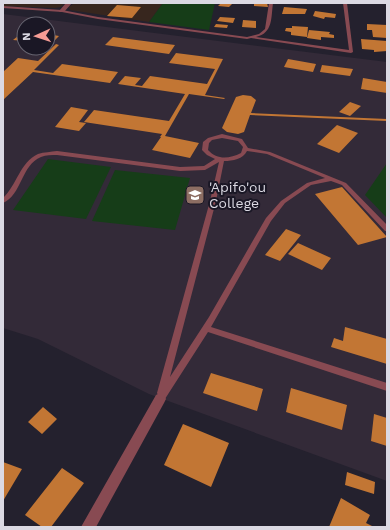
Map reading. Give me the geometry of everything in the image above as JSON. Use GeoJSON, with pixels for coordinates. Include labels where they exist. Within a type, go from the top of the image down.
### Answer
{"type":"FeatureCollection","features":[{"type":"Feature","properties":{"kind":"street"},"geometry":{"type":"LineString","coordinates":[[62,11],[69,3]]}},
{"type":"Feature","properties":{"kind":"street"},"geometry":{"type":"LineString","coordinates":[[88,527],[160,399]]}},
{"type":"Feature","properties":{"kind":"lane"},"geometry":{"type":"LineString","coordinates":[[3,7],[7,3]]}},
{"type":"Feature","properties":{"kind":"lane"},"geometry":{"type":"LineString","coordinates":[[247,38],[260,35],[267,29],[271,3]]}},
{"type":"Feature","properties":{"kind":"lane"},"geometry":{"type":"LineString","coordinates":[[3,7],[62,11],[98,18],[351,52],[345,3]]}},
{"type":"Feature","properties":{"kind":"lane"},"geometry":{"type":"LineString","coordinates":[[216,137],[235,137],[244,143],[246,149],[239,157],[220,159],[213,157],[205,150],[206,142],[216,137]]}},
{"type":"Feature","properties":{"kind":"lane"},"geometry":{"type":"LineString","coordinates":[[246,149],[268,153],[344,184],[387,229]]}},
{"type":"Feature","properties":{"kind":"lane"},"geometry":{"type":"LineString","coordinates":[[3,201],[10,196],[28,164],[41,155],[57,153],[180,170],[205,168],[220,159]]}},
{"type":"Feature","properties":{"kind":"lane"},"geometry":{"type":"LineString","coordinates":[[160,399],[213,202],[220,159]]}},
{"type":"Feature","properties":{"kind":"lane"},"geometry":{"type":"LineString","coordinates":[[160,399],[206,328],[268,220],[283,202],[310,184],[330,179]]}},
{"type":"Feature","properties":{"kind":"lane"},"geometry":{"type":"LineString","coordinates":[[206,328],[387,387]]}},
{"type":"Feature","properties":{"kind":"shaded area"},"geometry":{"type":"Polygon","coordinates":[[[3,3],[65,3],[61,7],[55,8],[3,6],[3,3]]]}},
{"type":"Feature","properties":{"kind":"shaded area"},"geometry":{"type":"Polygon","coordinates":[[[74,3],[163,3],[149,22],[70,10],[69,7],[74,3]]]}},
{"type":"Feature","properties":{"kind":"shaded area","name":"'Apifo'ou College"},"geometry":{"type":"Polygon","coordinates":[[[3,14],[19,16],[16,16],[16,56],[56,56],[56,21],[387,62],[387,481],[149,394],[38,339],[3,328],[3,14]]]}},
{"type":"Feature","properties":{"kind":"green space"},"geometry":{"type":"Polygon","coordinates":[[[163,3],[215,3],[209,30],[149,22],[163,3]]]}},
{"type":"Feature","properties":{"kind":"green space"},"geometry":{"type":"Polygon","coordinates":[[[48,159],[111,167],[86,219],[13,210],[48,159]]]}},
{"type":"Feature","properties":{"kind":"green space"},"geometry":{"type":"Polygon","coordinates":[[[387,163],[387,218],[365,195],[387,163]]]}},
{"type":"Feature","properties":{"kind":"green space"},"geometry":{"type":"Polygon","coordinates":[[[115,170],[190,178],[175,230],[92,221],[115,170]]]}},
{"type":"Feature","properties":{"kind":"building"},"geometry":{"type":"Polygon","coordinates":[[[221,3],[233,3],[229,7],[218,6],[221,3]]]}},
{"type":"Feature","properties":{"kind":"building"},"geometry":{"type":"Polygon","coordinates":[[[254,3],[267,3],[268,7],[254,6],[254,3]]]}},
{"type":"Feature","properties":{"kind":"building"},"geometry":{"type":"Polygon","coordinates":[[[117,5],[141,7],[132,18],[107,16],[117,5]]]}},
{"type":"Feature","properties":{"kind":"building"},"geometry":{"type":"Polygon","coordinates":[[[284,7],[307,9],[305,14],[282,14],[284,7]]]}},
{"type":"Feature","properties":{"kind":"building"},"geometry":{"type":"Polygon","coordinates":[[[315,11],[336,14],[335,18],[325,17],[324,19],[313,16],[315,11]]]}},
{"type":"Feature","properties":{"kind":"building"},"geometry":{"type":"Polygon","coordinates":[[[220,17],[235,18],[233,23],[217,21],[220,17]]]}},
{"type":"Feature","properties":{"kind":"building"},"geometry":{"type":"Polygon","coordinates":[[[243,20],[256,21],[256,28],[242,27],[243,20]]]}},
{"type":"Feature","properties":{"kind":"building"},"geometry":{"type":"Polygon","coordinates":[[[216,24],[228,25],[227,28],[214,27],[216,24]]]}},
{"type":"Feature","properties":{"kind":"building"},"geometry":{"type":"Polygon","coordinates":[[[367,24],[387,25],[387,38],[373,37],[372,30],[367,30],[367,24]]]}},
{"type":"Feature","properties":{"kind":"building"},"geometry":{"type":"Polygon","coordinates":[[[292,26],[308,27],[307,37],[291,35],[291,32],[285,31],[286,28],[292,28],[292,26]]]}},
{"type":"Feature","properties":{"kind":"building"},"geometry":{"type":"Polygon","coordinates":[[[309,30],[330,32],[329,34],[334,35],[334,38],[321,37],[321,40],[307,38],[309,30]]]}},
{"type":"Feature","properties":{"kind":"building"},"geometry":{"type":"Polygon","coordinates":[[[113,37],[175,45],[169,54],[105,45],[113,37]]]}},
{"type":"Feature","properties":{"kind":"building"},"geometry":{"type":"Polygon","coordinates":[[[361,39],[387,41],[387,51],[374,52],[374,50],[362,49],[361,39]]]}},
{"type":"Feature","properties":{"kind":"building"},"geometry":{"type":"Polygon","coordinates":[[[176,53],[223,59],[205,95],[225,98],[189,94],[165,136],[199,143],[190,158],[152,150],[162,134],[84,122],[94,110],[169,121],[185,94],[118,84],[125,76],[141,78],[135,85],[142,86],[150,76],[207,84],[215,69],[169,63],[176,53]]]}},
{"type":"Feature","properties":{"kind":"building"},"geometry":{"type":"Polygon","coordinates":[[[43,56],[48,56],[34,70],[53,73],[62,64],[118,72],[110,83],[33,72],[3,100],[3,72],[18,58],[38,61],[43,56]]]}},
{"type":"Feature","properties":{"kind":"building"},"geometry":{"type":"Polygon","coordinates":[[[288,59],[316,64],[313,72],[284,67],[288,59]]]}},
{"type":"Feature","properties":{"kind":"building"},"geometry":{"type":"Polygon","coordinates":[[[322,65],[353,69],[350,76],[320,72],[322,65]]]}},
{"type":"Feature","properties":{"kind":"building"},"geometry":{"type":"Polygon","coordinates":[[[363,78],[387,82],[387,93],[361,89],[363,78]]]}},
{"type":"Feature","properties":{"kind":"building"},"geometry":{"type":"Polygon","coordinates":[[[243,95],[251,96],[256,100],[251,113],[387,119],[387,121],[250,115],[244,132],[238,134],[227,132],[222,128],[236,97],[243,95]]]}},
{"type":"Feature","properties":{"kind":"building"},"geometry":{"type":"Polygon","coordinates":[[[350,102],[361,106],[350,116],[339,112],[350,102]]]}},
{"type":"Feature","properties":{"kind":"building"},"geometry":{"type":"Polygon","coordinates":[[[71,107],[88,110],[79,122],[86,123],[79,131],[55,127],[71,107]]]}},
{"type":"Feature","properties":{"kind":"building"},"geometry":{"type":"Polygon","coordinates":[[[337,125],[358,133],[339,153],[317,144],[337,125]]]}},
{"type":"Feature","properties":{"kind":"building"},"geometry":{"type":"Polygon","coordinates":[[[342,187],[387,237],[358,245],[315,194],[342,187]]]}},
{"type":"Feature","properties":{"kind":"building"},"geometry":{"type":"Polygon","coordinates":[[[286,229],[301,235],[280,261],[265,255],[286,229]]]}},
{"type":"Feature","properties":{"kind":"building"},"geometry":{"type":"Polygon","coordinates":[[[298,243],[331,258],[322,270],[288,254],[298,243]]]}},
{"type":"Feature","properties":{"kind":"building"},"geometry":{"type":"Polygon","coordinates":[[[345,327],[387,339],[387,364],[331,347],[334,338],[343,341],[345,327]]]}},
{"type":"Feature","properties":{"kind":"building"},"geometry":{"type":"Polygon","coordinates":[[[211,373],[263,389],[257,411],[203,393],[211,373]]]}},
{"type":"Feature","properties":{"kind":"building"},"geometry":{"type":"Polygon","coordinates":[[[291,388],[347,405],[342,430],[286,412],[291,388]]]}},
{"type":"Feature","properties":{"kind":"building"},"geometry":{"type":"Polygon","coordinates":[[[43,407],[57,419],[42,434],[28,422],[43,407]]]}},
{"type":"Feature","properties":{"kind":"building"},"geometry":{"type":"Polygon","coordinates":[[[374,414],[387,418],[387,446],[371,441],[374,414]]]}},
{"type":"Feature","properties":{"kind":"building"},"geometry":{"type":"Polygon","coordinates":[[[183,424],[229,443],[211,487],[164,465],[183,424]]]}},
{"type":"Feature","properties":{"kind":"building"},"geometry":{"type":"Polygon","coordinates":[[[3,462],[22,469],[3,501],[3,462]]]}},
{"type":"Feature","properties":{"kind":"building"},"geometry":{"type":"Polygon","coordinates":[[[62,468],[84,483],[51,527],[42,527],[25,515],[62,468]]]}},
{"type":"Feature","properties":{"kind":"building"},"geometry":{"type":"Polygon","coordinates":[[[347,472],[375,482],[374,494],[345,485],[347,472]]]}},
{"type":"Feature","properties":{"kind":"building"},"geometry":{"type":"Polygon","coordinates":[[[341,498],[370,515],[366,523],[374,527],[329,527],[341,498]]]}},
{"type":"Feature","properties":{"kind":"place","name":"'Apifo'ou College"},"geometry":{"type":"Point","coordinates":[195,195]}}]}
